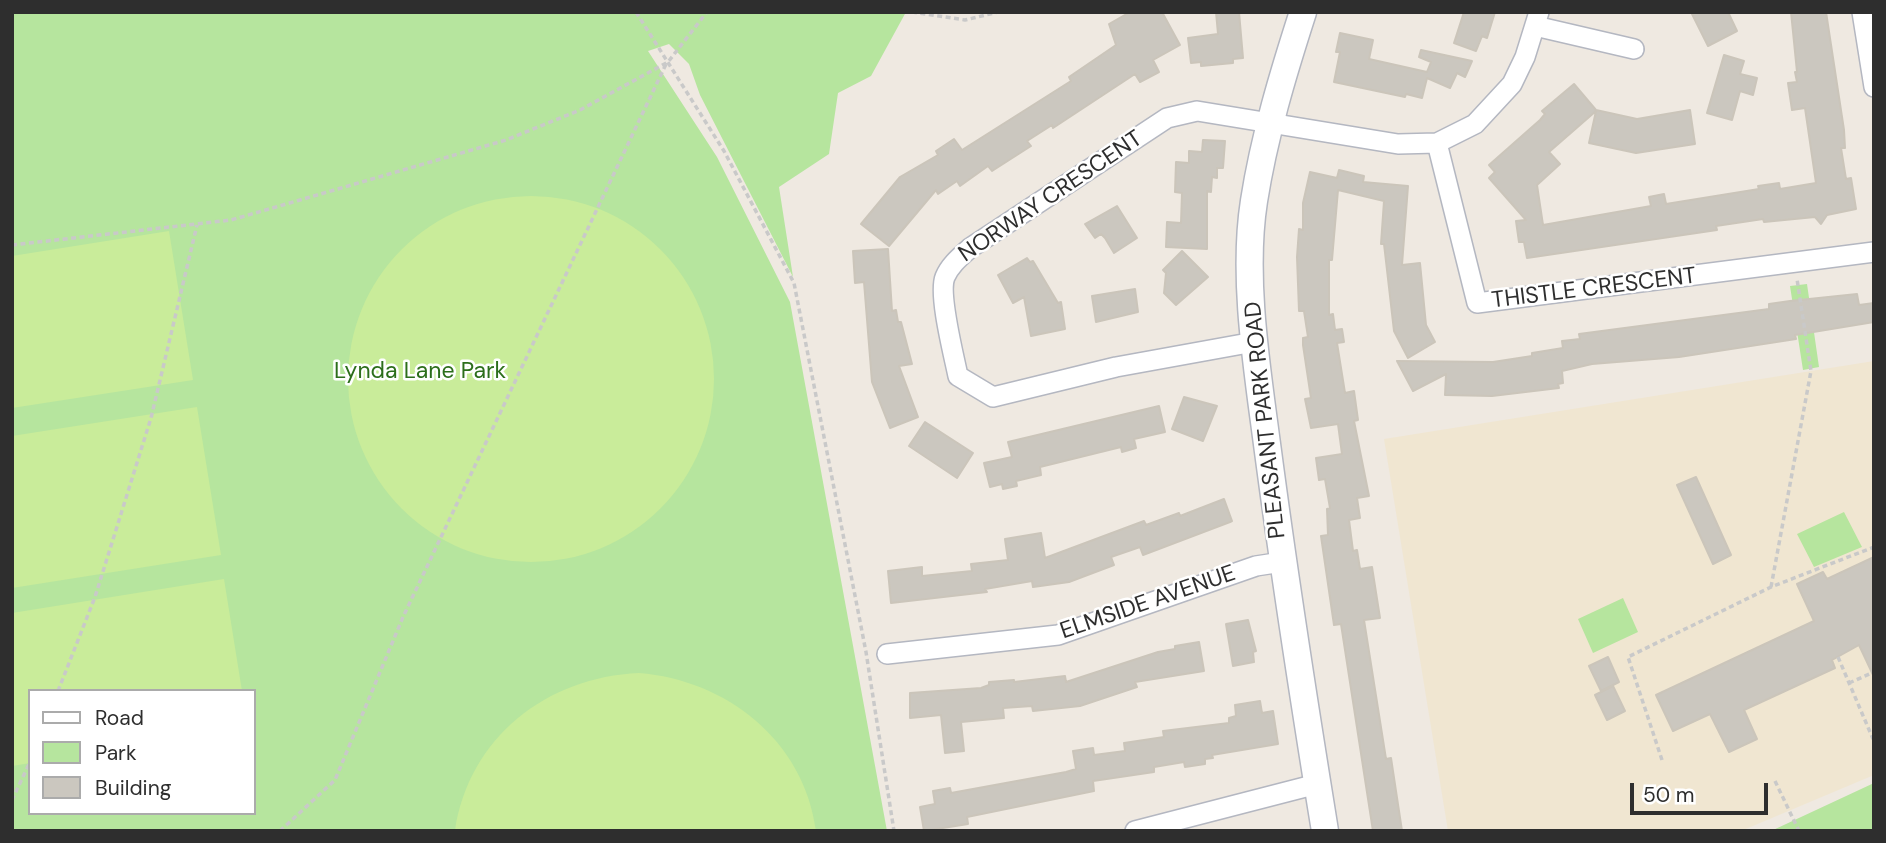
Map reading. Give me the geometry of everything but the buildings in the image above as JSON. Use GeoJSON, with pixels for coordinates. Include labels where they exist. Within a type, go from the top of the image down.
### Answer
{"type":"FeatureCollection","features":[{"type":"Feature","properties":{"kind":"street","name":"PLEASANT PARK ROAD"},"geometry":{"type":"LineString","coordinates":[[1303,12],[1272,122],[1254,203],[1254,342],[1282,562],[1325,831]]}},
{"type":"Feature","properties":{"kind":"street"},"geometry":{"type":"LineString","coordinates":[[1862,12],[1874,87]]}},
{"type":"Feature","properties":{"kind":"street"},"geometry":{"type":"LineString","coordinates":[[1272,122],[1398,144],[1437,143],[1475,124],[1512,84],[1537,19],[1634,50]]}},
{"type":"Feature","properties":{"kind":"street","name":"NORWAY CRESCENT"},"geometry":{"type":"LineString","coordinates":[[1254,342],[1116,367],[993,397],[958,376],[948,332],[944,280],[954,262],[970,248],[1167,118],[1197,111],[1272,122]]}},
{"type":"Feature","properties":{"kind":"street","name":"THISTLE CRESCENT"},"geometry":{"type":"LineString","coordinates":[[1437,143],[1476,303],[1795,265],[1874,252]]}},
{"type":"Feature","properties":{"kind":"street","name":"ELMSIDE AVENUE"},"geometry":{"type":"LineString","coordinates":[[887,654],[1058,635],[1256,566],[1282,562]]}},
{"type":"Feature","properties":{"kind":"street"},"geometry":{"type":"LineString","coordinates":[[1135,831],[1317,784]]}},
{"type":"Feature","properties":{"kind":"path"},"geometry":{"type":"LineString","coordinates":[[636,12],[724,152],[794,283],[866,652],[894,831]]}},
{"type":"Feature","properties":{"kind":"path"},"geometry":{"type":"LineString","coordinates":[[280,831],[335,780],[403,617],[668,62],[707,12]]}},
{"type":"Feature","properties":{"kind":"path"},"geometry":{"type":"LineString","coordinates":[[912,12],[965,20],[998,12]]}},
{"type":"Feature","properties":{"kind":"path"},"geometry":{"type":"LineString","coordinates":[[12,244],[231,220],[506,140],[580,110],[668,62]]}},
{"type":"Feature","properties":{"kind":"path"},"geometry":{"type":"LineString","coordinates":[[59,689],[95,597],[151,418],[197,225]]}},
{"type":"Feature","properties":{"kind":"path"},"geometry":{"type":"LineString","coordinates":[[1771,587],[1811,371],[1795,265]]}},
{"type":"Feature","properties":{"kind":"path"},"geometry":{"type":"LineString","coordinates":[[1662,760],[1628,657],[1771,587],[1874,547]]}},
{"type":"Feature","properties":{"kind":"path"},"geometry":{"type":"LineString","coordinates":[[1838,657],[1873,739]]}},
{"type":"Feature","properties":{"kind":"path"},"geometry":{"type":"LineString","coordinates":[[1849,683],[1874,672]]}},
{"type":"Feature","properties":{"kind":"path"},"geometry":{"type":"LineString","coordinates":[[12,800],[28,766]]}},
{"type":"Feature","properties":{"kind":"path"},"geometry":{"type":"LineString","coordinates":[[1775,780],[1799,831]]}},
{"type":"Feature","properties":{"kind":"shaded area"},"geometry":{"type":"Polygon","coordinates":[[[1874,361],[1874,775],[1741,831],[1448,831],[1384,439],[1874,361]]]}},
{"type":"Feature","properties":{"kind":"green space","name":"Lynda Lane Park"},"geometry":{"type":"Polygon","coordinates":[[[12,12],[906,12],[871,76],[838,93],[829,154],[779,187],[793,277],[700,95],[689,64],[669,44],[648,51],[717,157],[790,302],[887,831],[12,831],[12,12]]]}},
{"type":"Feature","properties":{"kind":"green space"},"geometry":{"type":"Polygon","coordinates":[[[531,196],[567,200],[601,210],[632,227],[660,250],[683,278],[700,309],[710,343],[714,379],[710,415],[700,449],[683,480],[660,508],[632,531],[601,548],[567,558],[531,562],[495,558],[461,548],[430,531],[402,508],[379,480],[362,449],[352,415],[348,379],[352,343],[362,309],[379,278],[402,250],[430,227],[461,210],[495,200],[531,196]]]}},
{"type":"Feature","properties":{"kind":"green space"},"geometry":{"type":"Polygon","coordinates":[[[169,231],[193,380],[12,408],[12,256],[169,231]]]}},
{"type":"Feature","properties":{"kind":"green space"},"geometry":{"type":"Polygon","coordinates":[[[1807,284],[1819,367],[1803,370],[1790,286],[1807,284]]]}},
{"type":"Feature","properties":{"kind":"green space"},"geometry":{"type":"Polygon","coordinates":[[[197,407],[221,555],[12,588],[12,436],[197,407]]]}},
{"type":"Feature","properties":{"kind":"green space"},"geometry":{"type":"Polygon","coordinates":[[[1844,512],[1862,547],[1814,567],[1797,534],[1844,512]]]}},
{"type":"Feature","properties":{"kind":"green space"},"geometry":{"type":"Polygon","coordinates":[[[224,579],[242,689],[28,689],[28,763],[12,766],[12,613],[224,579]]]}},
{"type":"Feature","properties":{"kind":"green space"},"geometry":{"type":"Polygon","coordinates":[[[1623,598],[1638,632],[1593,653],[1578,619],[1623,598]]]}},
{"type":"Feature","properties":{"kind":"green space"},"geometry":{"type":"Polygon","coordinates":[[[639,673],[671,678],[702,688],[730,702],[756,720],[778,743],[796,769],[809,798],[816,831],[455,831],[463,797],[477,767],[495,741],[518,718],[544,700],[573,686],[605,677],[639,673]]]}},
{"type":"Feature","properties":{"kind":"green space"},"geometry":{"type":"Polygon","coordinates":[[[1874,783],[1874,831],[1771,831],[1874,783]]]}}]}
